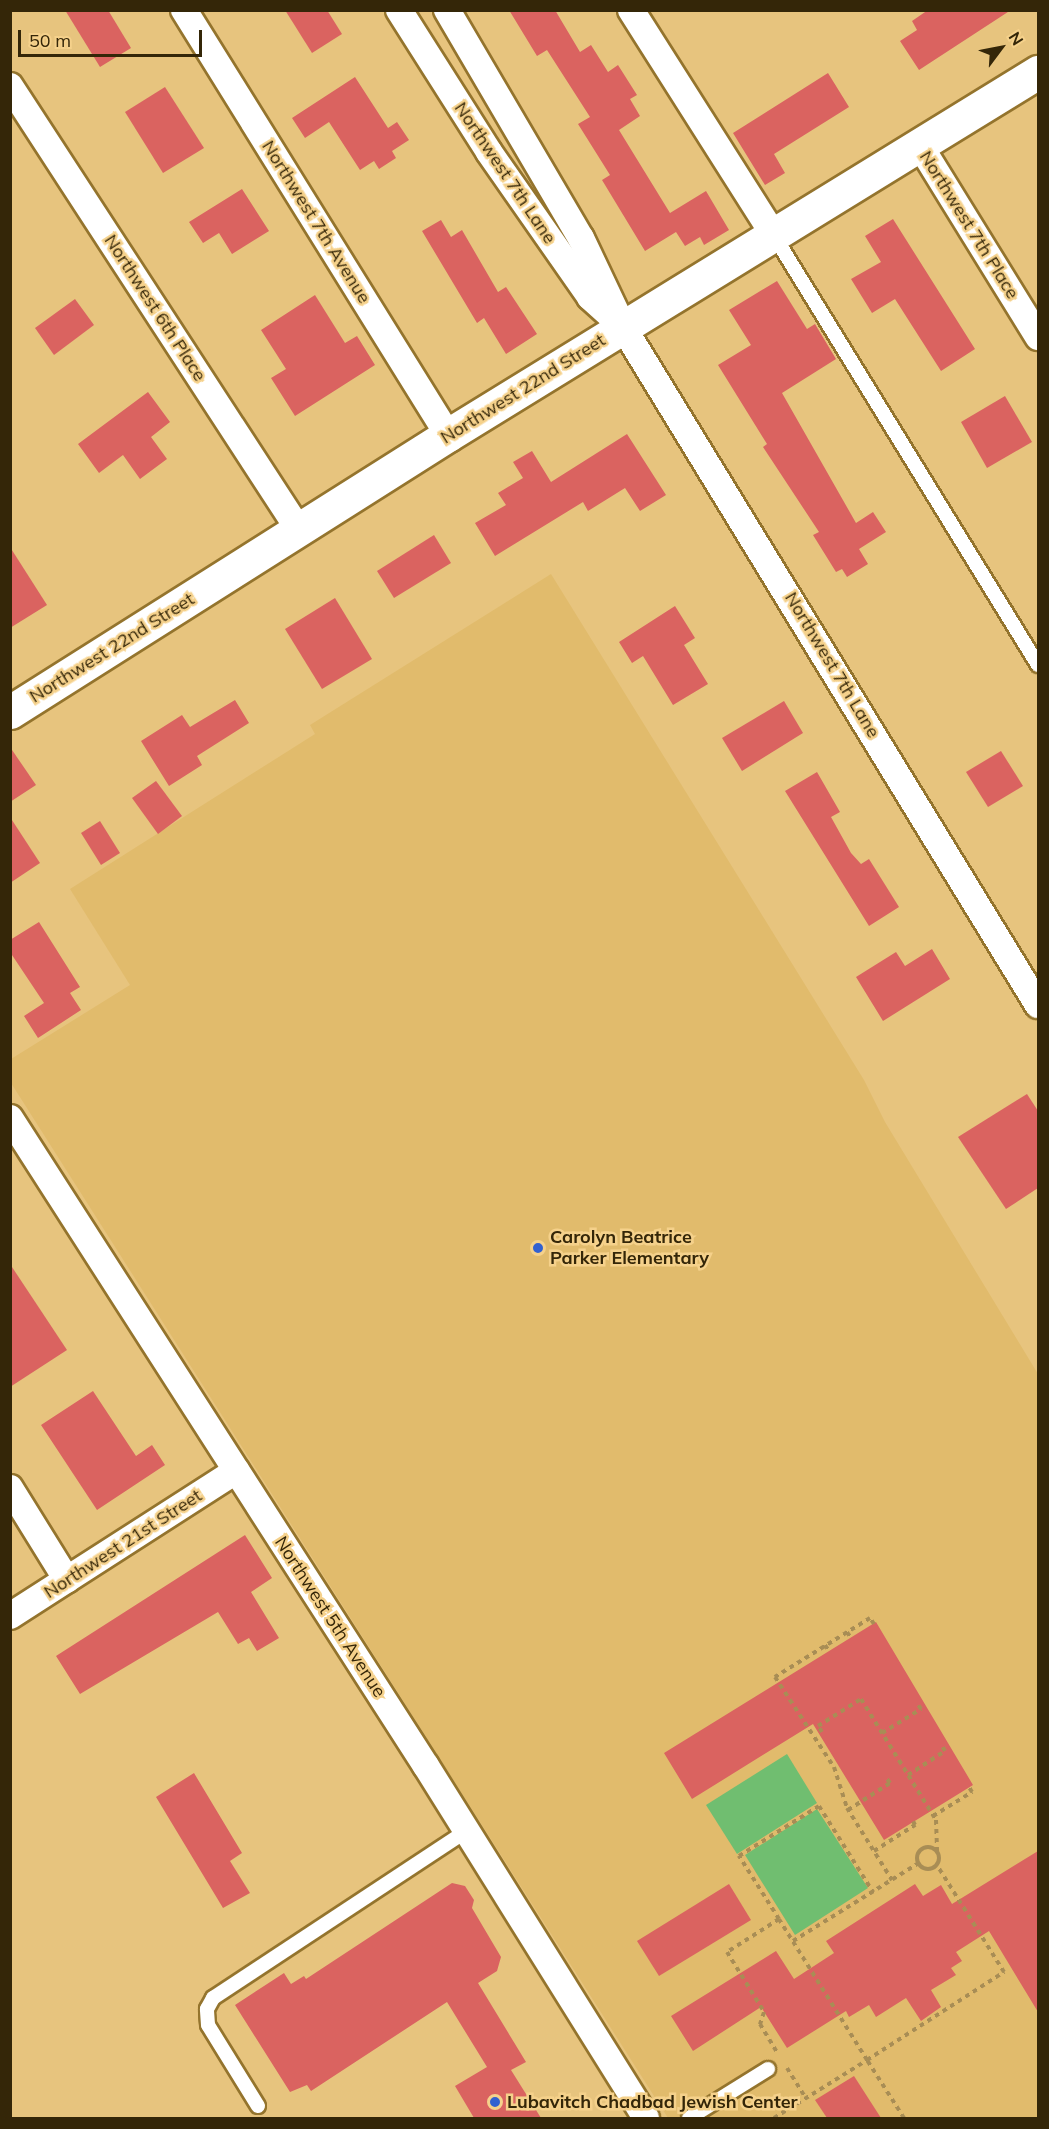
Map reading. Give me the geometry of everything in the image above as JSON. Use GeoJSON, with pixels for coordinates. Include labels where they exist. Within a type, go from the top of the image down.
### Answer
{"type":"FeatureCollection","features":[{"type":"Feature","properties":{"kind":"street","name":"Northwest 7th Avenue"},"geometry":{"type":"LineString","coordinates":[[184,10],[448,435]]}},
{"type":"Feature","properties":{"kind":"street","name":"Northwest 7th Lane"},"geometry":{"type":"LineString","coordinates":[[399,10],[489,152],[590,297],[623,327]]}},
{"type":"Feature","properties":{"kind":"street","name":"Northwest 7th Lane"},"geometry":{"type":"LineString","coordinates":[[447,10],[581,238],[623,327],[1036,995]]}},
{"type":"Feature","properties":{"kind":"street"},"geometry":{"type":"LineString","coordinates":[[631,10],[773,234]]}},
{"type":"Feature","properties":{"kind":"street","name":"Northwest 22nd Street"},"geometry":{"type":"LineString","coordinates":[[10,712],[448,435],[1038,72]]}},
{"type":"Feature","properties":{"kind":"street","name":"Northwest 6th Place"},"geometry":{"type":"LineString","coordinates":[[10,86],[299,530]]}},
{"type":"Feature","properties":{"kind":"street","name":"Northwest 7th Place"},"geometry":{"type":"LineString","coordinates":[[919,144],[1038,337]]}},
{"type":"Feature","properties":{"kind":"street","name":"Northwest 5th Avenue"},"geometry":{"type":"LineString","coordinates":[[10,1118],[466,1831],[646,2118]]}},
{"type":"Feature","properties":{"kind":"street","name":"Northwest 21st Street"},"geometry":{"type":"LineString","coordinates":[[10,1616],[236,1471]]}},
{"type":"Feature","properties":{"kind":"street"},"geometry":{"type":"LineString","coordinates":[[10,1488],[67,1580]]}},
{"type":"Feature","properties":{"kind":"lane"},"geometry":{"type":"LineString","coordinates":[[773,234],[1038,665]]}},
{"type":"Feature","properties":{"kind":"lane"},"geometry":{"type":"LineString","coordinates":[[258,2106],[208,2025],[207,2009],[213,1998],[466,1831]]}},
{"type":"Feature","properties":{"kind":"lane"},"geometry":{"type":"LineString","coordinates":[[689,2118],[768,2069]]}},
{"type":"Feature","properties":{"kind":"path"},"geometry":{"type":"LineString","coordinates":[[873,1624],[870,1618],[775,1677],[834,1767],[848,1810],[892,1880]]}},
{"type":"Feature","properties":{"kind":"path"},"geometry":{"type":"LineString","coordinates":[[847,1632],[851,1638]]}},
{"type":"Feature","properties":{"kind":"path"},"geometry":{"type":"LineString","coordinates":[[825,1646],[829,1651]]}},
{"type":"Feature","properties":{"kind":"path"},"geometry":{"type":"LineString","coordinates":[[801,1661],[804,1666]]}},
{"type":"Feature","properties":{"kind":"path"},"geometry":{"type":"LineString","coordinates":[[774,2118],[1004,1972],[937,1865],[933,1816],[861,1699],[818,1726],[822,1732]]}},
{"type":"Feature","properties":{"kind":"path"},"geometry":{"type":"LineString","coordinates":[[882,1733],[921,1709],[917,1703]]}},
{"type":"Feature","properties":{"kind":"path"},"geometry":{"type":"LineString","coordinates":[[908,1775],[945,1751],[942,1746]]}},
{"type":"Feature","properties":{"kind":"path"},"geometry":{"type":"LineString","coordinates":[[848,1810],[890,1783],[888,1779]]}},
{"type":"Feature","properties":{"kind":"path"},"geometry":{"type":"LineString","coordinates":[[933,1816],[972,1792],[969,1787]]}},
{"type":"Feature","properties":{"kind":"path"},"geometry":{"type":"LineString","coordinates":[[873,1892],[819,1806],[739,1856],[904,2118]]}},
{"type":"Feature","properties":{"kind":"path"},"geometry":{"type":"LineString","coordinates":[[874,1851],[915,1825],[913,1821]]}},
{"type":"Feature","properties":{"kind":"path"},"geometry":{"type":"LineString","coordinates":[[793,1941],[919,1863],[921,1850],[928,1848],[937,1852]]}},
{"type":"Feature","properties":{"kind":"path"},"geometry":{"type":"LineString","coordinates":[[919,1863],[927,1869],[937,1865]]}},
{"type":"Feature","properties":{"kind":"path"},"geometry":{"type":"LineString","coordinates":[[779,1919],[727,1953],[764,2012],[760,2024],[806,2098]]}},
{"type":"Feature","properties":{"kind":"shaded area","name":"Carolyn Beatrice Parker Elementary"},"geometry":{"type":"Polygon","coordinates":[[[551,574],[864,1080],[885,1122],[1038,1374],[1038,2118],[668,2118],[11,1083],[11,1059],[130,985],[70,889],[315,734],[310,725],[551,574]]]}},
{"type":"Feature","properties":{"kind":"green space"},"geometry":{"type":"Polygon","coordinates":[[[787,1754],[817,1803],[737,1854],[706,1805],[787,1754]]]}},
{"type":"Feature","properties":{"kind":"green space"},"geometry":{"type":"Polygon","coordinates":[[[817,1809],[868,1888],[795,1935],[745,1855],[817,1809]]]}},
{"type":"Feature","properties":{"kind":"building"},"geometry":{"type":"Polygon","coordinates":[[[65,10],[108,10],[131,48],[100,67],[65,10]]]}},
{"type":"Feature","properties":{"kind":"building"},"geometry":{"type":"Polygon","coordinates":[[[285,10],[327,10],[342,34],[312,53],[285,10]]]}},
{"type":"Feature","properties":{"kind":"building"},"geometry":{"type":"Polygon","coordinates":[[[509,10],[555,10],[580,52],[591,45],[608,72],[618,65],[637,95],[630,99],[640,116],[619,130],[670,213],[706,191],[729,230],[704,245],[700,237],[685,246],[676,232],[645,251],[602,180],[610,175],[578,124],[590,117],[547,50],[537,56],[509,10]]]}},
{"type":"Feature","properties":{"kind":"building"},"geometry":{"type":"Polygon","coordinates":[[[928,10],[1011,10],[919,70],[900,41],[917,30],[912,21],[928,10]]]}},
{"type":"Feature","properties":{"kind":"building"},"geometry":{"type":"Polygon","coordinates":[[[828,73],[849,107],[774,154],[785,173],[765,185],[733,133],[828,73]]]}},
{"type":"Feature","properties":{"kind":"building"},"geometry":{"type":"Polygon","coordinates":[[[355,77],[388,128],[397,122],[409,140],[392,151],[396,158],[379,169],[374,161],[360,170],[329,122],[305,138],[292,118],[355,77]]]}},
{"type":"Feature","properties":{"kind":"building"},"geometry":{"type":"Polygon","coordinates":[[[165,87],[204,148],[163,173],[125,112],[165,87]]]}},
{"type":"Feature","properties":{"kind":"building"},"geometry":{"type":"Polygon","coordinates":[[[242,189],[269,231],[232,254],[219,233],[203,243],[189,222],[242,189]]]}},
{"type":"Feature","properties":{"kind":"building"},"geometry":{"type":"Polygon","coordinates":[[[893,219],[975,349],[941,371],[895,299],[872,313],[851,279],[881,262],[865,236],[893,219]]]}},
{"type":"Feature","properties":{"kind":"building"},"geometry":{"type":"Polygon","coordinates":[[[441,220],[451,237],[462,230],[498,292],[506,287],[537,334],[506,354],[484,318],[477,323],[422,231],[441,220]]]}},
{"type":"Feature","properties":{"kind":"building"},"geometry":{"type":"Polygon","coordinates":[[[777,281],[807,329],[815,324],[836,359],[782,393],[856,523],[873,512],[886,532],[859,549],[868,564],[847,577],[842,569],[836,572],[813,535],[819,532],[763,447],[767,444],[718,365],[751,345],[729,310],[777,281]]]}},
{"type":"Feature","properties":{"kind":"building"},"geometry":{"type":"Polygon","coordinates":[[[315,295],[345,343],[357,336],[375,365],[295,416],[271,378],[286,369],[261,330],[315,295]]]}},
{"type":"Feature","properties":{"kind":"building"},"geometry":{"type":"Polygon","coordinates":[[[75,299],[94,325],[54,355],[35,328],[75,299]]]}},
{"type":"Feature","properties":{"kind":"building"},"geometry":{"type":"Polygon","coordinates":[[[148,392],[170,422],[151,437],[167,459],[140,479],[123,455],[99,473],[78,444],[148,392]]]}},
{"type":"Feature","properties":{"kind":"building"},"geometry":{"type":"Polygon","coordinates":[[[1005,396],[1032,442],[987,468],[961,422],[1005,396]]]}},
{"type":"Feature","properties":{"kind":"building"},"geometry":{"type":"Polygon","coordinates":[[[627,434],[666,495],[640,511],[625,488],[588,511],[583,502],[495,556],[475,523],[506,505],[498,493],[523,478],[513,462],[532,451],[551,482],[627,434]]]}},
{"type":"Feature","properties":{"kind":"building"},"geometry":{"type":"Polygon","coordinates":[[[434,535],[451,563],[394,598],[377,571],[434,535]]]}},
{"type":"Feature","properties":{"kind":"building"},"geometry":{"type":"Polygon","coordinates":[[[10,547],[47,605],[10,628],[10,547]]]}},
{"type":"Feature","properties":{"kind":"building"},"geometry":{"type":"Polygon","coordinates":[[[335,598],[372,659],[322,689],[285,629],[335,598]]]}},
{"type":"Feature","properties":{"kind":"building"},"geometry":{"type":"Polygon","coordinates":[[[675,606],[695,638],[684,645],[708,684],[673,705],[643,656],[632,663],[619,642],[675,606]]]}},
{"type":"Feature","properties":{"kind":"building"},"geometry":{"type":"Polygon","coordinates":[[[235,700],[249,723],[197,756],[202,765],[169,786],[141,741],[182,715],[190,727],[235,700]]]}},
{"type":"Feature","properties":{"kind":"building"},"geometry":{"type":"Polygon","coordinates":[[[784,701],[803,733],[742,771],[722,738],[784,701]]]}},
{"type":"Feature","properties":{"kind":"building"},"geometry":{"type":"Polygon","coordinates":[[[10,747],[36,785],[10,802],[10,747]]]}},
{"type":"Feature","properties":{"kind":"building"},"geometry":{"type":"Polygon","coordinates":[[[1001,751],[1023,786],[988,807],[966,772],[1001,751]]]}},
{"type":"Feature","properties":{"kind":"building"},"geometry":{"type":"Polygon","coordinates":[[[817,772],[840,812],[831,817],[851,853],[861,864],[869,859],[899,907],[869,926],[785,791],[817,772]]]}},
{"type":"Feature","properties":{"kind":"building"},"geometry":{"type":"Polygon","coordinates":[[[156,781],[182,816],[158,834],[132,798],[156,781]]]}},
{"type":"Feature","properties":{"kind":"building"},"geometry":{"type":"Polygon","coordinates":[[[10,817],[40,863],[10,883],[10,817]]]}},
{"type":"Feature","properties":{"kind":"building"},"geometry":{"type":"Polygon","coordinates":[[[100,821],[120,853],[101,865],[81,833],[100,821]]]}},
{"type":"Feature","properties":{"kind":"building"},"geometry":{"type":"Polygon","coordinates":[[[39,922],[80,987],[70,993],[81,1010],[38,1038],[24,1016],[44,1003],[10,952],[10,940],[39,922]]]}},
{"type":"Feature","properties":{"kind":"building"},"geometry":{"type":"Polygon","coordinates":[[[932,949],[950,979],[883,1021],[856,977],[896,952],[905,966],[932,949]]]}},
{"type":"Feature","properties":{"kind":"building"},"geometry":{"type":"Polygon","coordinates":[[[1027,1094],[1038,1111],[1038,1188],[1006,1209],[958,1137],[1027,1094]]]}},
{"type":"Feature","properties":{"kind":"building"},"geometry":{"type":"Polygon","coordinates":[[[10,1264],[67,1350],[10,1387],[10,1264]]]}},
{"type":"Feature","properties":{"kind":"building"},"geometry":{"type":"Polygon","coordinates":[[[93,1391],[136,1456],[152,1445],[165,1465],[97,1510],[41,1425],[93,1391]]]}},
{"type":"Feature","properties":{"kind":"building"},"geometry":{"type":"Polygon","coordinates":[[[245,1535],[272,1578],[251,1592],[279,1638],[257,1651],[249,1638],[238,1644],[218,1612],[80,1694],[56,1656],[245,1535]]]}},
{"type":"Feature","properties":{"kind":"building"},"geometry":{"type":"Polygon","coordinates":[[[876,1622],[973,1785],[884,1840],[813,1724],[692,1799],[664,1753],[876,1622]]]}},
{"type":"Feature","properties":{"kind":"building"},"geometry":{"type":"Polygon","coordinates":[[[194,1773],[242,1853],[230,1861],[250,1893],[223,1908],[156,1797],[194,1773]]]}},
{"type":"Feature","properties":{"kind":"building"},"geometry":{"type":"Polygon","coordinates":[[[1038,1851],[1038,2012],[989,1931],[956,1952],[962,1961],[951,1968],[956,1975],[931,1990],[941,2007],[921,2021],[906,1998],[876,2017],[869,2005],[849,2017],[846,2011],[787,2048],[761,2007],[693,2051],[671,2016],[776,1951],[794,1979],[834,1953],[826,1941],[915,1884],[923,1896],[941,1885],[952,1904],[1038,1851]]]}},
{"type":"Feature","properties":{"kind":"building"},"geometry":{"type":"Polygon","coordinates":[[[452,1883],[465,1886],[474,1900],[472,1908],[501,1957],[497,1971],[478,1983],[526,2062],[511,2070],[541,2118],[474,2118],[455,2086],[487,2067],[447,2002],[311,2091],[307,2085],[290,2092],[235,2005],[284,1973],[291,1984],[304,1976],[306,1979],[452,1883]]]}},
{"type":"Feature","properties":{"kind":"building"},"geometry":{"type":"Polygon","coordinates":[[[729,1884],[751,1920],[659,1976],[637,1941],[729,1884]]]}},
{"type":"Feature","properties":{"kind":"building"},"geometry":{"type":"Polygon","coordinates":[[[854,2076],[881,2118],[827,2118],[815,2100],[854,2076]]]}},
{"type":"Feature","properties":{"kind":"place","name":"Carolyn Beatrice Parker Elementary"},"geometry":{"type":"Point","coordinates":[538,1248]}},
{"type":"Feature","properties":{"kind":"place","name":"Lubavitch Chadbad Jewish Center"},"geometry":{"type":"Point","coordinates":[495,2102]}}]}
